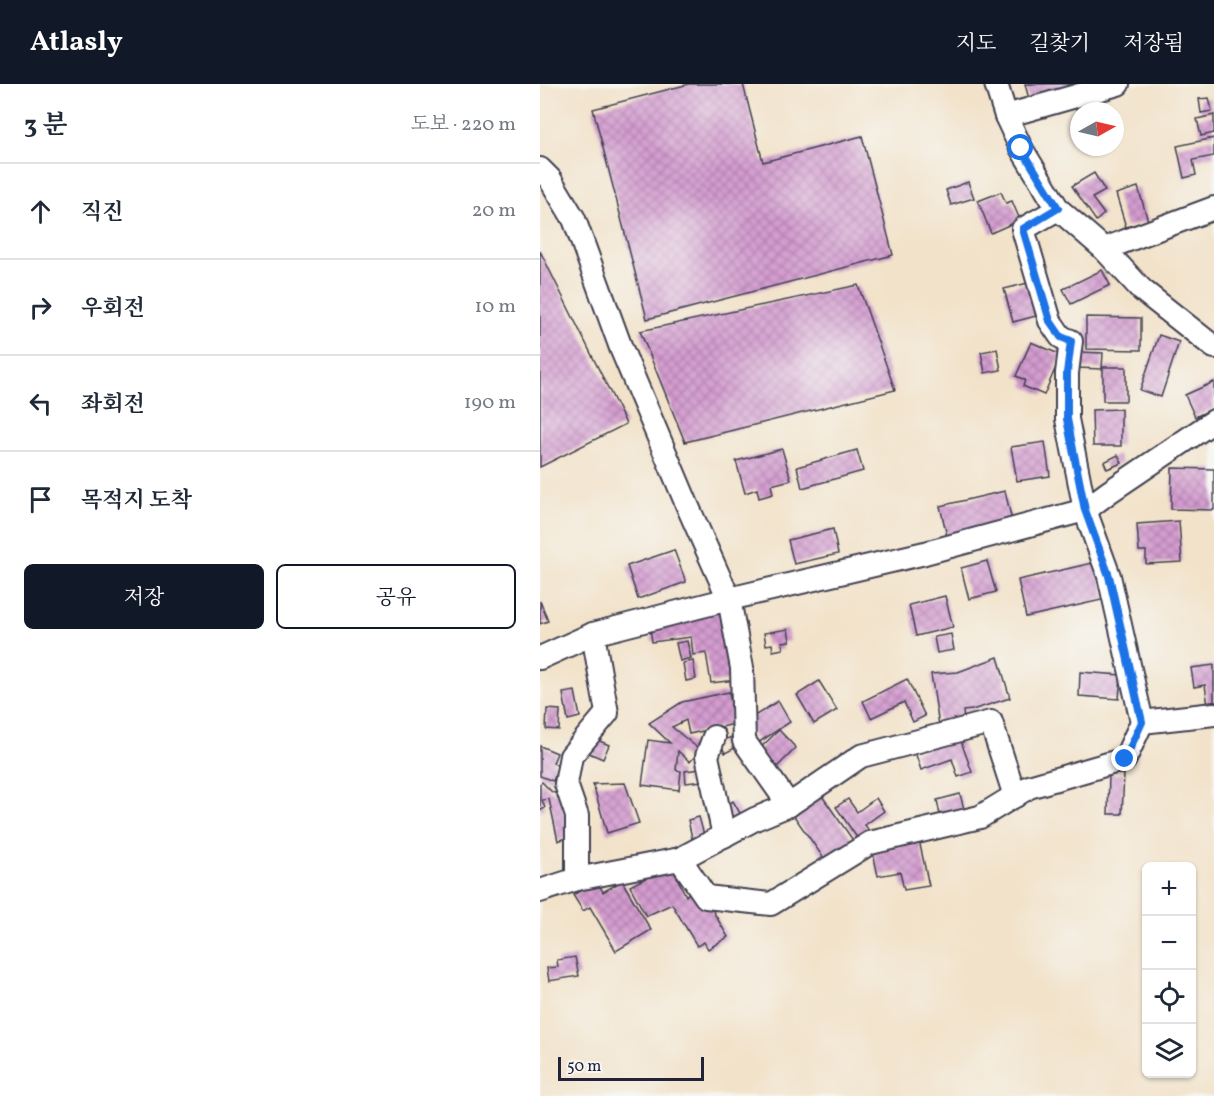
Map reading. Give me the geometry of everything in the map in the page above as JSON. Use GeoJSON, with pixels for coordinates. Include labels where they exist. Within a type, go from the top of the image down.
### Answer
{"type":"FeatureCollection","features":[{"type":"Feature","properties":{"kind":"street"},"geometry":{"type":"LineString","coordinates":[[996,84],[1006,116],[1021,148],[1058,208],[1104,249],[1142,290],[1214,347]]}},
{"type":"Feature","properties":{"kind":"street"},"geometry":{"type":"LineString","coordinates":[[1006,116],[1118,84]]}},
{"type":"Feature","properties":{"kind":"street"},"geometry":{"type":"LineString","coordinates":[[540,169],[550,180],[574,219],[621,348],[729,599],[742,668],[744,741],[789,805]]}},
{"type":"Feature","properties":{"kind":"street"},"geometry":{"type":"LineString","coordinates":[[680,859],[706,897],[771,904],[870,843],[980,817],[1029,787],[1125,759],[1142,722],[1109,576],[1085,510],[1067,419],[1067,373],[1071,341],[1061,337],[1050,321],[1023,229],[1058,208]]}},
{"type":"Feature","properties":{"kind":"street"},"geometry":{"type":"LineString","coordinates":[[1104,249],[1214,208]]}},
{"type":"Feature","properties":{"kind":"street"},"geometry":{"type":"LineString","coordinates":[[540,658],[593,634],[925,553],[1085,510],[1214,422]]}},
{"type":"Feature","properties":{"kind":"street"},"geometry":{"type":"LineString","coordinates":[[577,879],[577,816],[566,784],[571,756],[607,713],[593,634]]}},
{"type":"Feature","properties":{"kind":"street"},"geometry":{"type":"LineString","coordinates":[[1142,722],[1214,714]]}},
{"type":"Feature","properties":{"kind":"street"},"geometry":{"type":"LineString","coordinates":[[540,891],[577,879],[680,859],[789,805],[861,756],[991,722],[1016,796]]}},
{"type":"Feature","properties":{"kind":"street"},"geometry":{"type":"LineString","coordinates":[[714,737],[707,756],[724,836]]}},
{"type":"Feature","properties":{"kind":"building"},"geometry":{"type":"Polygon","coordinates":[[[689,84],[743,84],[763,162],[862,136],[893,255],[647,319],[593,109],[689,84]]]}},
{"type":"Feature","properties":{"kind":"building"},"geometry":{"type":"Polygon","coordinates":[[[1025,84],[1090,84],[1030,103],[1025,84]]]}},
{"type":"Feature","properties":{"kind":"building"},"geometry":{"type":"Polygon","coordinates":[[[1209,98],[1212,111],[1201,113],[1199,99],[1209,98]]]}},
{"type":"Feature","properties":{"kind":"building"},"geometry":{"type":"Polygon","coordinates":[[[1214,115],[1214,133],[1201,136],[1197,119],[1214,115]]]}},
{"type":"Feature","properties":{"kind":"building"},"geometry":{"type":"Polygon","coordinates":[[[1214,138],[1214,156],[1193,160],[1196,175],[1184,178],[1177,146],[1214,138]]]}},
{"type":"Feature","properties":{"kind":"building"},"geometry":{"type":"Polygon","coordinates":[[[1094,173],[1105,191],[1092,198],[1104,214],[1096,221],[1072,186],[1094,173]]]}},
{"type":"Feature","properties":{"kind":"building"},"geometry":{"type":"Polygon","coordinates":[[[968,182],[974,198],[951,205],[946,190],[968,182]]]}},
{"type":"Feature","properties":{"kind":"building"},"geometry":{"type":"Polygon","coordinates":[[[1138,187],[1148,221],[1126,227],[1116,194],[1138,187]]]}},
{"type":"Feature","properties":{"kind":"building"},"geometry":{"type":"Polygon","coordinates":[[[1001,192],[1006,203],[1012,201],[1020,220],[991,233],[978,201],[1001,192]]]}},
{"type":"Feature","properties":{"kind":"building"},"geometry":{"type":"Polygon","coordinates":[[[540,251],[626,424],[540,467],[540,251]]]}},
{"type":"Feature","properties":{"kind":"building"},"geometry":{"type":"Polygon","coordinates":[[[1102,270],[1110,285],[1071,304],[1063,289],[1102,270]]]}},
{"type":"Feature","properties":{"kind":"building"},"geometry":{"type":"Polygon","coordinates":[[[1028,283],[1036,316],[1013,322],[1004,289],[1028,283]]]}},
{"type":"Feature","properties":{"kind":"building"},"geometry":{"type":"Polygon","coordinates":[[[858,285],[895,390],[685,442],[640,331],[858,285]]]}},
{"type":"Feature","properties":{"kind":"building"},"geometry":{"type":"Polygon","coordinates":[[[1086,317],[1141,318],[1141,350],[1086,349],[1086,317]]]}},
{"type":"Feature","properties":{"kind":"building"},"geometry":{"type":"Polygon","coordinates":[[[1159,335],[1179,342],[1161,397],[1140,390],[1159,335]]]}},
{"type":"Feature","properties":{"kind":"building"},"geometry":{"type":"Polygon","coordinates":[[[1031,342],[1061,355],[1044,395],[1023,386],[1025,380],[1016,376],[1031,342]]]}},
{"type":"Feature","properties":{"kind":"building"},"geometry":{"type":"Polygon","coordinates":[[[997,349],[1001,370],[985,373],[981,352],[997,349]]]}},
{"type":"Feature","properties":{"kind":"building"},"geometry":{"type":"Polygon","coordinates":[[[1078,352],[1103,353],[1102,369],[1077,368],[1078,352]]]}},
{"type":"Feature","properties":{"kind":"building"},"geometry":{"type":"Polygon","coordinates":[[[1103,367],[1126,367],[1126,401],[1103,401],[1103,367]]]}},
{"type":"Feature","properties":{"kind":"building"},"geometry":{"type":"Polygon","coordinates":[[[1214,382],[1214,408],[1195,417],[1185,395],[1214,382]]]}},
{"type":"Feature","properties":{"kind":"building"},"geometry":{"type":"Polygon","coordinates":[[[1121,409],[1121,446],[1093,446],[1092,410],[1121,409]]]}},
{"type":"Feature","properties":{"kind":"building"},"geometry":{"type":"Polygon","coordinates":[[[1045,442],[1050,476],[1017,481],[1011,447],[1045,442]]]}},
{"type":"Feature","properties":{"kind":"building"},"geometry":{"type":"Polygon","coordinates":[[[782,449],[791,480],[771,485],[773,494],[759,498],[757,489],[745,493],[736,461],[782,449]]]}},
{"type":"Feature","properties":{"kind":"building"},"geometry":{"type":"Polygon","coordinates":[[[857,450],[863,471],[802,488],[797,467],[857,450]]]}},
{"type":"Feature","properties":{"kind":"building"},"geometry":{"type":"Polygon","coordinates":[[[1118,455],[1122,463],[1107,469],[1104,462],[1118,455]]]}},
{"type":"Feature","properties":{"kind":"building"},"geometry":{"type":"Polygon","coordinates":[[[1172,468],[1214,469],[1214,510],[1171,509],[1172,468]]]}},
{"type":"Feature","properties":{"kind":"building"},"geometry":{"type":"Polygon","coordinates":[[[1005,491],[1012,521],[947,536],[940,506],[1005,491]]]}},
{"type":"Feature","properties":{"kind":"building"},"geometry":{"type":"Polygon","coordinates":[[[1179,521],[1182,562],[1146,564],[1146,551],[1139,551],[1137,524],[1179,521]]]}},
{"type":"Feature","properties":{"kind":"building"},"geometry":{"type":"Polygon","coordinates":[[[833,529],[838,554],[794,564],[788,540],[833,529]]]}},
{"type":"Feature","properties":{"kind":"building"},"geometry":{"type":"Polygon","coordinates":[[[674,550],[686,582],[638,599],[627,566],[674,550]]]}},
{"type":"Feature","properties":{"kind":"building"},"geometry":{"type":"Polygon","coordinates":[[[987,561],[996,592],[969,599],[961,568],[987,561]]]}},
{"type":"Feature","properties":{"kind":"building"},"geometry":{"type":"Polygon","coordinates":[[[1097,562],[1106,599],[1026,617],[1018,580],[1097,562]]]}},
{"type":"Feature","properties":{"kind":"building"},"geometry":{"type":"Polygon","coordinates":[[[945,596],[953,627],[916,636],[909,605],[945,596]]]}},
{"type":"Feature","properties":{"kind":"building"},"geometry":{"type":"Polygon","coordinates":[[[540,601],[548,621],[540,624],[540,601]]]}},
{"type":"Feature","properties":{"kind":"building"},"geometry":{"type":"Polygon","coordinates":[[[723,606],[736,680],[711,683],[706,653],[693,655],[691,637],[652,642],[650,627],[681,624],[681,617],[723,606]]]}},
{"type":"Feature","properties":{"kind":"building"},"geometry":{"type":"Polygon","coordinates":[[[788,629],[790,641],[782,642],[783,649],[773,651],[772,644],[766,645],[764,633],[788,629]]]}},
{"type":"Feature","properties":{"kind":"building"},"geometry":{"type":"Polygon","coordinates":[[[951,634],[954,650],[937,653],[934,637],[951,634]]]}},
{"type":"Feature","properties":{"kind":"building"},"geometry":{"type":"Polygon","coordinates":[[[687,641],[691,658],[680,661],[676,643],[687,641]]]}},
{"type":"Feature","properties":{"kind":"building"},"geometry":{"type":"Polygon","coordinates":[[[998,657],[1010,698],[963,711],[964,720],[939,725],[931,674],[958,672],[998,657]]]}},
{"type":"Feature","properties":{"kind":"building"},"geometry":{"type":"Polygon","coordinates":[[[693,661],[696,679],[686,681],[683,663],[693,661]]]}},
{"type":"Feature","properties":{"kind":"building"},"geometry":{"type":"Polygon","coordinates":[[[1214,665],[1214,706],[1208,706],[1205,685],[1194,687],[1191,668],[1214,665]]]}},
{"type":"Feature","properties":{"kind":"building"},"geometry":{"type":"Polygon","coordinates":[[[1080,672],[1121,675],[1119,699],[1079,696],[1080,672]]]}},
{"type":"Feature","properties":{"kind":"building"},"geometry":{"type":"Polygon","coordinates":[[[907,679],[925,716],[913,722],[904,702],[871,718],[863,701],[907,679]]]}},
{"type":"Feature","properties":{"kind":"building"},"geometry":{"type":"Polygon","coordinates":[[[819,681],[837,710],[814,724],[797,695],[819,681]]]}},
{"type":"Feature","properties":{"kind":"building"},"geometry":{"type":"Polygon","coordinates":[[[575,691],[580,717],[568,720],[563,693],[575,691]]]}},
{"type":"Feature","properties":{"kind":"building"},"geometry":{"type":"Polygon","coordinates":[[[729,692],[735,724],[689,734],[686,720],[672,727],[700,750],[690,762],[678,751],[676,770],[681,771],[679,790],[642,785],[648,740],[670,743],[649,723],[682,702],[729,692]]]}},
{"type":"Feature","properties":{"kind":"building"},"geometry":{"type":"Polygon","coordinates":[[[778,701],[790,722],[758,743],[745,722],[778,701]]]}},
{"type":"Feature","properties":{"kind":"building"},"geometry":{"type":"Polygon","coordinates":[[[547,709],[560,710],[559,730],[546,729],[547,709]]]}},
{"type":"Feature","properties":{"kind":"building"},"geometry":{"type":"Polygon","coordinates":[[[779,730],[796,748],[775,769],[757,751],[779,730]]]}},
{"type":"Feature","properties":{"kind":"building"},"geometry":{"type":"Polygon","coordinates":[[[734,736],[739,746],[725,753],[720,742],[734,736]]]}},
{"type":"Feature","properties":{"kind":"building"},"geometry":{"type":"Polygon","coordinates":[[[959,736],[972,772],[958,777],[952,759],[921,770],[915,752],[959,736]]]}},
{"type":"Feature","properties":{"kind":"building"},"geometry":{"type":"Polygon","coordinates":[[[595,739],[609,745],[603,759],[589,753],[595,739]]]}},
{"type":"Feature","properties":{"kind":"building"},"geometry":{"type":"Polygon","coordinates":[[[540,746],[557,753],[553,763],[559,766],[553,781],[540,776],[540,746]]]}},
{"type":"Feature","properties":{"kind":"building"},"geometry":{"type":"Polygon","coordinates":[[[701,769],[702,781],[686,783],[685,771],[701,769]]]}},
{"type":"Feature","properties":{"kind":"building"},"geometry":{"type":"Polygon","coordinates":[[[1109,774],[1124,774],[1122,814],[1108,814],[1109,774]]]}},
{"type":"Feature","properties":{"kind":"building"},"geometry":{"type":"Polygon","coordinates":[[[542,782],[552,792],[560,795],[569,837],[558,841],[549,799],[542,800],[545,808],[540,811],[540,784],[542,782]]]}},
{"type":"Feature","properties":{"kind":"building"},"geometry":{"type":"Polygon","coordinates":[[[625,783],[639,823],[607,833],[593,784],[625,783]]]}},
{"type":"Feature","properties":{"kind":"building"},"geometry":{"type":"Polygon","coordinates":[[[960,794],[964,809],[940,815],[937,800],[960,794]]]}},
{"type":"Feature","properties":{"kind":"building"},"geometry":{"type":"Polygon","coordinates":[[[822,796],[855,843],[827,863],[794,816],[822,796]]]}},
{"type":"Feature","properties":{"kind":"building"},"geometry":{"type":"Polygon","coordinates":[[[876,798],[884,811],[865,825],[872,835],[860,842],[836,807],[848,799],[857,812],[876,798]]]}},
{"type":"Feature","properties":{"kind":"building"},"geometry":{"type":"Polygon","coordinates":[[[733,801],[744,820],[734,826],[723,807],[733,801]]]}},
{"type":"Feature","properties":{"kind":"building"},"geometry":{"type":"Polygon","coordinates":[[[699,817],[704,835],[692,838],[688,820],[699,817]]]}},
{"type":"Feature","properties":{"kind":"building"},"geometry":{"type":"Polygon","coordinates":[[[919,840],[929,886],[904,890],[900,872],[878,876],[873,853],[919,840]]]}},
{"type":"Feature","properties":{"kind":"building"},"geometry":{"type":"Polygon","coordinates":[[[671,865],[686,896],[691,891],[706,899],[728,937],[708,949],[704,942],[697,946],[672,904],[646,916],[630,886],[671,865]]]}},
{"type":"Feature","properties":{"kind":"building"},"geometry":{"type":"Polygon","coordinates":[[[597,881],[603,892],[622,881],[651,930],[616,951],[590,907],[583,911],[573,895],[597,881]]]}},
{"type":"Feature","properties":{"kind":"building"},"geometry":{"type":"Polygon","coordinates":[[[575,957],[579,976],[549,981],[547,968],[558,967],[557,960],[575,957]]]}},
{"type":"Feature","properties":{"kind":"route"},"geometry":{"type":"LineString","coordinates":[[1021,148],[1058,208],[1023,229],[1050,321],[1061,337],[1071,341],[1067,373],[1067,419],[1085,510],[1109,576],[1142,722],[1125,759]]}}]}
